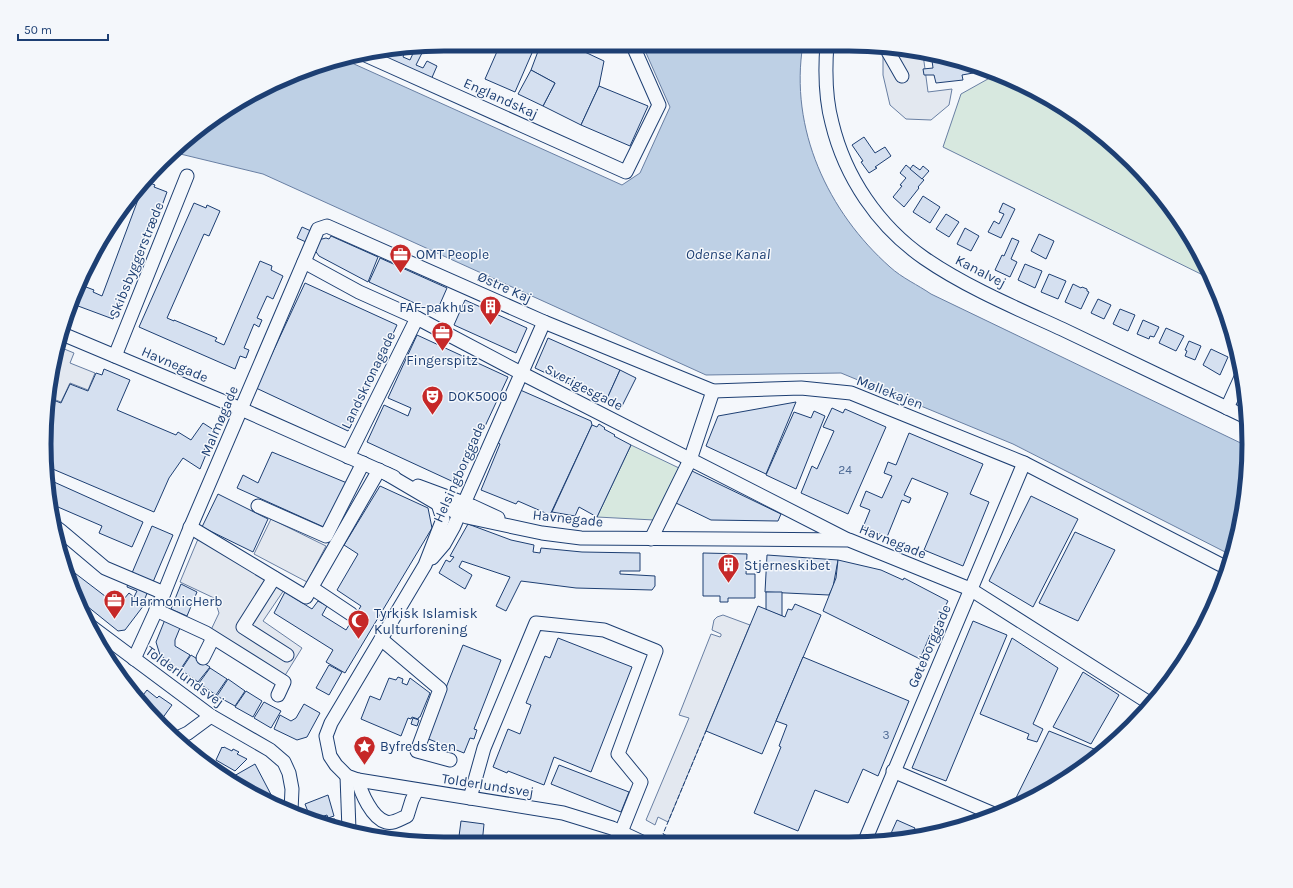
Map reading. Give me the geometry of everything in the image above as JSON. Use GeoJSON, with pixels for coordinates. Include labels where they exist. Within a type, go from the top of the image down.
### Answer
{"type":"FeatureCollection","features":[{"type":"Feature","properties":{"kind":"street","name":"Englandskaj"},"geometry":{"type":"LineString","coordinates":[[372,58],[626,172],[659,105],[635,51]]}},
{"type":"Feature","properties":{"kind":"street","name":"Kanalvej"},"geometry":{"type":"LineString","coordinates":[[826,51],[825,69],[827,97],[831,122],[839,148],[851,175],[868,202],[904,243],[924,258],[950,274],[1032,315],[1241,414]]}},
{"type":"Feature","properties":{"kind":"street"},"geometry":{"type":"LineString","coordinates":[[889,53],[902,76]]}},
{"type":"Feature","properties":{"kind":"street","name":"Skibsbyggerstræde"},"geometry":{"type":"LineString","coordinates":[[115,356],[187,176]]}},
{"type":"Feature","properties":{"kind":"street","name":"Østre Kaj"},"geometry":{"type":"LineString","coordinates":[[304,262],[318,229],[327,226],[544,322],[713,391]]}},
{"type":"Feature","properties":{"kind":"street","name":"Sverigesgade"},"geometry":{"type":"LineString","coordinates":[[304,262],[359,292],[417,318],[690,460],[849,540]]}},
{"type":"Feature","properties":{"kind":"street","name":"Malmøgade"},"geometry":{"type":"LineString","coordinates":[[134,659],[164,593],[190,527],[304,262]]}},
{"type":"Feature","properties":{"kind":"street","name":"Landskronagade"},"geometry":{"type":"LineString","coordinates":[[348,457],[417,318]]}},
{"type":"Feature","properties":{"kind":"street","name":"Helsingborggade"},"geometry":{"type":"LineString","coordinates":[[352,778],[336,765],[330,756],[326,736],[331,723],[425,565],[444,544],[454,526],[454,507],[521,373],[544,322]]}},
{"type":"Feature","properties":{"kind":"street","name":"Havnegade"},"geometry":{"type":"LineString","coordinates":[[66,336],[241,409],[364,463],[454,507],[516,527],[542,533],[581,538],[849,540],[970,589],[1146,701]]}},
{"type":"Feature","properties":{"kind":"street"},"geometry":{"type":"LineString","coordinates":[[1227,408],[1237,385]]}},
{"type":"Feature","properties":{"kind":"street","name":"Møllekajen"},"geometry":{"type":"LineString","coordinates":[[713,391],[800,388],[851,392],[1024,463],[1222,566]]}},
{"type":"Feature","properties":{"kind":"street"},"geometry":{"type":"LineString","coordinates":[[651,539],[690,460],[713,391]]}},
{"type":"Feature","properties":{"kind":"street"},"geometry":{"type":"LineString","coordinates":[[258,506],[326,536],[364,463]]}},
{"type":"Feature","properties":{"kind":"street","name":"Gøteborggade"},"geometry":{"type":"LineString","coordinates":[[866,836],[1024,463]]}},
{"type":"Feature","properties":{"kind":"street"},"geometry":{"type":"LineString","coordinates":[[190,527],[306,598],[383,472]]}},
{"type":"Feature","properties":{"kind":"street"},"geometry":{"type":"LineString","coordinates":[[61,531],[105,568],[164,593]]}},
{"type":"Feature","properties":{"kind":"street"},"geometry":{"type":"LineString","coordinates":[[274,578],[243,627],[287,655]]}},
{"type":"Feature","properties":{"kind":"street"},"geometry":{"type":"LineString","coordinates":[[312,588],[351,614]]}},
{"type":"Feature","properties":{"kind":"street"},"geometry":{"type":"LineString","coordinates":[[156,610],[213,638],[284,682],[278,695]]}},
{"type":"Feature","properties":{"kind":"street"},"geometry":{"type":"LineString","coordinates":[[470,798],[484,748],[536,623],[604,630],[656,651],[618,754],[641,782],[621,832]]}},
{"type":"Feature","properties":{"kind":"street","name":"Tolderlundsvej"},"geometry":{"type":"LineString","coordinates":[[101,634],[211,716],[270,750],[284,762],[289,773],[292,789],[291,806]]}},
{"type":"Feature","properties":{"kind":"street"},"geometry":{"type":"LineString","coordinates":[[202,658],[213,638]]}},
{"type":"Feature","properties":{"kind":"street"},"geometry":{"type":"LineString","coordinates":[[381,640],[440,689],[417,751],[450,760]]}},
{"type":"Feature","properties":{"kind":"street"},"geometry":{"type":"LineString","coordinates":[[182,736],[211,716]]}},
{"type":"Feature","properties":{"kind":"street"},"geometry":{"type":"LineString","coordinates":[[894,771],[987,811]]}},
{"type":"Feature","properties":{"kind":"street"},"geometry":{"type":"LineString","coordinates":[[352,778],[374,814],[385,822],[396,822],[407,816],[417,790]]}},
{"type":"Feature","properties":{"kind":"street"},"geometry":{"type":"LineString","coordinates":[[349,825],[352,778]]}},
{"type":"Feature","properties":{"kind":"street","name":"Tolderlundsvej"},"geometry":{"type":"LineString","coordinates":[[352,778],[417,790],[563,813],[612,828],[631,837]]}},
{"type":"Feature","properties":{"kind":"shaded area"},"geometry":{"type":"Polygon","coordinates":[[[905,55],[924,59],[928,92],[952,89],[949,105],[931,120],[906,119],[890,105],[883,75],[883,56],[905,55]]]}},
{"type":"Feature","properties":{"kind":"shaded area"},"geometry":{"type":"Polygon","coordinates":[[[990,78],[1046,104],[1088,132],[1127,166],[1161,205],[1176,226],[1203,275],[943,147],[961,94],[990,78]]]}},
{"type":"Feature","properties":{"kind":"shaded area"},"geometry":{"type":"Polygon","coordinates":[[[63,348],[74,353],[70,363],[95,373],[88,390],[70,383],[61,402],[54,399],[63,348]]]}},
{"type":"Feature","properties":{"kind":"shaded area"},"geometry":{"type":"Polygon","coordinates":[[[631,445],[679,468],[654,520],[597,517],[631,445]]]}},
{"type":"Feature","properties":{"kind":"shaded area"},"geometry":{"type":"Polygon","coordinates":[[[271,519],[326,546],[307,582],[254,554],[271,519]]]}},
{"type":"Feature","properties":{"kind":"shaded area"},"geometry":{"type":"Polygon","coordinates":[[[198,539],[284,590],[263,621],[302,648],[284,677],[210,632],[219,613],[214,598],[180,582],[198,539]]]}},
{"type":"Feature","properties":{"kind":"shaded area"},"geometry":{"type":"Polygon","coordinates":[[[723,615],[750,625],[668,822],[658,817],[655,825],[646,820],[689,718],[679,715],[711,634],[721,636],[721,634],[712,630],[714,620],[723,615]]]}},
{"type":"Feature","properties":{"kind":"water","name":"Odense Kanal"},"geometry":{"type":"Polygon","coordinates":[[[645,51],[802,51],[800,76],[802,107],[808,137],[818,167],[832,195],[848,221],[868,245],[890,267],[931,294],[1242,444],[1239,495],[1227,553],[1013,444],[841,373],[706,375],[263,174],[180,154],[205,132],[247,104],[294,81],[350,62],[622,185],[640,173],[670,107],[645,51]]]}},
{"type":"Feature","properties":{"kind":"building"},"geometry":{"type":"Polygon","coordinates":[[[497,51],[533,51],[515,92],[485,79],[497,51]]]}},
{"type":"Feature","properties":{"kind":"building"},"geometry":{"type":"Polygon","coordinates":[[[538,51],[583,51],[604,61],[599,86],[581,125],[543,106],[555,83],[531,70],[538,51]]]}},
{"type":"Feature","properties":{"kind":"building"},"geometry":{"type":"Polygon","coordinates":[[[414,52],[423,52],[416,65],[423,68],[427,61],[437,66],[430,82],[381,56],[405,53],[403,57],[410,60],[414,52]]]}},
{"type":"Feature","properties":{"kind":"building"},"geometry":{"type":"Polygon","coordinates":[[[932,60],[951,64],[973,71],[973,73],[962,75],[963,80],[936,83],[934,75],[924,75],[923,69],[933,68],[932,60]]]}},
{"type":"Feature","properties":{"kind":"building"},"geometry":{"type":"Polygon","coordinates":[[[531,70],[555,83],[543,106],[518,94],[531,70]]]}},
{"type":"Feature","properties":{"kind":"building"},"geometry":{"type":"Polygon","coordinates":[[[599,86],[648,106],[630,146],[581,125],[599,86]]]}},
{"type":"Feature","properties":{"kind":"building"},"geometry":{"type":"Polygon","coordinates":[[[864,137],[875,153],[885,147],[891,156],[869,173],[852,145],[864,137]]]}},
{"type":"Feature","properties":{"kind":"building"},"geometry":{"type":"Polygon","coordinates":[[[906,165],[924,180],[904,207],[893,197],[902,186],[900,185],[906,178],[900,173],[906,165]]]}},
{"type":"Feature","properties":{"kind":"building"},"geometry":{"type":"Polygon","coordinates":[[[913,165],[920,170],[923,166],[929,171],[922,179],[910,169],[913,165]]]}},
{"type":"Feature","properties":{"kind":"building"},"geometry":{"type":"Polygon","coordinates":[[[151,183],[155,185],[154,187],[167,192],[159,214],[154,212],[113,319],[77,305],[84,286],[94,290],[93,292],[102,296],[139,197],[151,183]]]}},
{"type":"Feature","properties":{"kind":"building"},"geometry":{"type":"Polygon","coordinates":[[[923,196],[940,207],[930,223],[913,212],[923,196]]]}},
{"type":"Feature","properties":{"kind":"building"},"geometry":{"type":"Polygon","coordinates":[[[194,203],[206,208],[207,205],[220,211],[209,236],[204,234],[167,318],[217,338],[215,341],[224,345],[260,261],[272,266],[271,270],[283,276],[273,299],[267,296],[257,318],[262,320],[259,327],[254,324],[244,348],[249,350],[246,358],[240,356],[235,369],[139,327],[194,203]]]}},
{"type":"Feature","properties":{"kind":"building"},"geometry":{"type":"Polygon","coordinates":[[[1003,203],[1015,209],[1001,238],[988,232],[994,221],[999,224],[1004,214],[999,212],[1003,203]]]}},
{"type":"Feature","properties":{"kind":"building"},"geometry":{"type":"Polygon","coordinates":[[[946,214],[959,222],[949,237],[936,229],[946,214]]]}},
{"type":"Feature","properties":{"kind":"building"},"geometry":{"type":"Polygon","coordinates":[[[302,227],[311,231],[306,242],[297,238],[302,227]]]}},
{"type":"Feature","properties":{"kind":"building"},"geometry":{"type":"Polygon","coordinates":[[[965,228],[979,236],[971,251],[957,244],[965,228]]]}},
{"type":"Feature","properties":{"kind":"building"},"geometry":{"type":"Polygon","coordinates":[[[1039,234],[1054,241],[1046,259],[1031,251],[1039,234]]]}},
{"type":"Feature","properties":{"kind":"building"},"geometry":{"type":"Polygon","coordinates":[[[331,236],[378,257],[368,282],[319,256],[314,249],[318,240],[326,238],[329,239],[331,236]]]}},
{"type":"Feature","properties":{"kind":"building"},"geometry":{"type":"Polygon","coordinates":[[[1012,238],[1019,241],[1011,259],[1017,262],[1010,277],[995,270],[1002,255],[1004,256],[1012,238]]]}},
{"type":"Feature","properties":{"kind":"building"},"geometry":{"type":"Polygon","coordinates":[[[380,258],[447,288],[436,313],[369,282],[380,258]]]}},
{"type":"Feature","properties":{"kind":"building"},"geometry":{"type":"Polygon","coordinates":[[[1025,264],[1042,271],[1035,288],[1018,280],[1025,264]]]}},
{"type":"Feature","properties":{"kind":"building"},"geometry":{"type":"Polygon","coordinates":[[[1049,274],[1066,281],[1058,299],[1041,292],[1049,274]]]}},
{"type":"Feature","properties":{"kind":"building"},"geometry":{"type":"Polygon","coordinates":[[[305,283],[397,325],[348,431],[256,388],[305,283]]]}},
{"type":"Feature","properties":{"kind":"building"},"geometry":{"type":"Polygon","coordinates":[[[1073,284],[1087,289],[1089,292],[1081,309],[1065,302],[1073,284]]]}},
{"type":"Feature","properties":{"kind":"building"},"geometry":{"type":"Polygon","coordinates":[[[1098,299],[1111,305],[1104,319],[1091,313],[1098,299]]]}},
{"type":"Feature","properties":{"kind":"building","name":"FAF-pakhus"},"geometry":{"type":"Polygon","coordinates":[[[465,300],[527,328],[516,353],[454,325],[465,300]]]}},
{"type":"Feature","properties":{"kind":"building"},"geometry":{"type":"Polygon","coordinates":[[[1120,309],[1135,315],[1128,331],[1113,324],[1120,309]]]}},
{"type":"Feature","properties":{"kind":"building"},"geometry":{"type":"Polygon","coordinates":[[[1143,320],[1159,327],[1154,337],[1150,336],[1149,339],[1137,334],[1143,320]]]}},
{"type":"Feature","properties":{"kind":"building"},"geometry":{"type":"Polygon","coordinates":[[[1166,328],[1184,336],[1176,351],[1159,343],[1166,328]]]}},
{"type":"Feature","properties":{"kind":"building"},"geometry":{"type":"Polygon","coordinates":[[[417,335],[508,377],[458,484],[367,442],[384,405],[408,416],[411,408],[388,398],[417,335]]]}},
{"type":"Feature","properties":{"kind":"building"},"geometry":{"type":"Polygon","coordinates":[[[548,338],[620,370],[606,401],[535,368],[548,338]]]}},
{"type":"Feature","properties":{"kind":"building"},"geometry":{"type":"Polygon","coordinates":[[[1189,341],[1201,346],[1195,360],[1185,356],[1187,351],[1185,350],[1189,341]]]}},
{"type":"Feature","properties":{"kind":"building"},"geometry":{"type":"Polygon","coordinates":[[[1211,349],[1228,357],[1220,375],[1203,365],[1211,349]]]}},
{"type":"Feature","properties":{"kind":"building"},"geometry":{"type":"Polygon","coordinates":[[[104,369],[130,380],[117,410],[176,435],[178,432],[191,440],[203,423],[217,432],[204,450],[207,452],[200,469],[183,458],[169,478],[154,512],[52,469],[51,444],[53,400],[61,403],[70,384],[88,391],[96,373],[102,375],[104,369]]]}},
{"type":"Feature","properties":{"kind":"building"},"geometry":{"type":"Polygon","coordinates":[[[620,370],[636,378],[621,408],[606,401],[620,370]]]}},
{"type":"Feature","properties":{"kind":"building"},"geometry":{"type":"Polygon","coordinates":[[[518,389],[591,421],[592,425],[550,515],[518,501],[516,504],[481,490],[500,444],[495,441],[518,389]]]}},
{"type":"Feature","properties":{"kind":"building"},"geometry":{"type":"Polygon","coordinates":[[[796,402],[766,474],[706,446],[718,416],[796,402]]]}},
{"type":"Feature","properties":{"kind":"building"},"geometry":{"type":"Polygon","coordinates":[[[832,408],[843,413],[845,409],[886,427],[848,514],[801,493],[812,466],[817,469],[834,431],[823,427],[832,408]]]}},
{"type":"Feature","properties":{"kind":"building"},"geometry":{"type":"Polygon","coordinates":[[[814,411],[825,416],[796,489],[766,475],[794,412],[811,418],[814,411]]]}},
{"type":"Feature","properties":{"kind":"building"},"geometry":{"type":"Polygon","coordinates":[[[599,424],[605,428],[604,429],[615,435],[614,436],[631,445],[597,517],[579,507],[575,516],[552,512],[592,425],[597,427],[599,424]]]}},
{"type":"Feature","properties":{"kind":"building"},"geometry":{"type":"Polygon","coordinates":[[[909,433],[983,464],[970,494],[989,502],[963,566],[924,550],[948,493],[912,478],[904,495],[911,498],[909,503],[902,500],[887,537],[863,527],[870,510],[860,506],[866,491],[882,498],[892,476],[884,473],[888,462],[896,465],[909,433]]]}},
{"type":"Feature","properties":{"kind":"building"},"geometry":{"type":"Polygon","coordinates":[[[272,452],[347,483],[326,528],[237,488],[243,475],[258,483],[272,452]]]}},
{"type":"Feature","properties":{"kind":"building"},"geometry":{"type":"Polygon","coordinates":[[[692,471],[781,514],[778,521],[711,520],[676,503],[692,471]]]}},
{"type":"Feature","properties":{"kind":"building"},"geometry":{"type":"Polygon","coordinates":[[[54,482],[143,522],[132,547],[99,533],[102,526],[56,506],[54,482]]]}},
{"type":"Feature","properties":{"kind":"building"},"geometry":{"type":"Polygon","coordinates":[[[380,486],[428,508],[432,528],[345,673],[326,662],[333,650],[274,613],[285,592],[312,609],[318,601],[327,606],[322,615],[346,630],[361,606],[337,590],[358,554],[344,545],[380,486]]]}},
{"type":"Feature","properties":{"kind":"building"},"geometry":{"type":"Polygon","coordinates":[[[218,494],[268,519],[253,552],[202,527],[218,494]]]}},
{"type":"Feature","properties":{"kind":"building"},"geometry":{"type":"Polygon","coordinates":[[[1031,496],[1078,519],[1033,607],[989,581],[1031,496]]]}},
{"type":"Feature","properties":{"kind":"building"},"geometry":{"type":"Polygon","coordinates":[[[468,524],[511,540],[534,545],[533,552],[540,553],[541,548],[582,552],[640,553],[640,571],[620,571],[620,574],[655,576],[655,586],[652,590],[576,588],[521,581],[506,611],[496,606],[510,577],[462,561],[459,567],[472,575],[465,589],[439,573],[446,560],[450,562],[454,557],[450,556],[468,524]]]}},
{"type":"Feature","properties":{"kind":"building"},"geometry":{"type":"Polygon","coordinates":[[[152,526],[173,535],[153,582],[132,573],[152,526]]]}},
{"type":"Feature","properties":{"kind":"building"},"geometry":{"type":"Polygon","coordinates":[[[1075,532],[1115,550],[1078,621],[1039,603],[1075,532]]]}},
{"type":"Feature","properties":{"kind":"building","name":"Stjerneskibet"},"geometry":{"type":"Polygon","coordinates":[[[703,553],[747,554],[746,574],[755,574],[755,598],[728,598],[728,602],[720,602],[720,596],[703,596],[703,553]]]}},
{"type":"Feature","properties":{"kind":"building"},"geometry":{"type":"Polygon","coordinates":[[[767,555],[838,560],[833,587],[829,595],[765,592],[767,555]]]}},
{"type":"Feature","properties":{"kind":"building"},"geometry":{"type":"Polygon","coordinates":[[[838,560],[881,570],[903,580],[904,578],[948,601],[937,622],[943,623],[937,639],[930,635],[920,659],[823,611],[836,578],[838,560]]]}},
{"type":"Feature","properties":{"kind":"building"},"geometry":{"type":"Polygon","coordinates":[[[72,571],[118,606],[129,593],[134,597],[137,591],[127,587],[128,583],[148,591],[143,603],[144,605],[125,630],[118,631],[86,605],[72,571]]]}},
{"type":"Feature","properties":{"kind":"building"},"geometry":{"type":"Polygon","coordinates":[[[181,584],[197,592],[187,616],[171,609],[181,584]]]}},
{"type":"Feature","properties":{"kind":"building"},"geometry":{"type":"Polygon","coordinates":[[[766,592],[782,592],[782,616],[766,610],[766,592]]]}},
{"type":"Feature","properties":{"kind":"building"},"geometry":{"type":"Polygon","coordinates":[[[795,604],[821,615],[762,754],[706,731],[758,606],[785,617],[788,609],[792,610],[795,604]]]}},
{"type":"Feature","properties":{"kind":"building"},"geometry":{"type":"Polygon","coordinates":[[[166,617],[182,623],[175,640],[175,646],[190,655],[180,670],[160,655],[156,642],[166,617]]]}},
{"type":"Feature","properties":{"kind":"building"},"geometry":{"type":"Polygon","coordinates":[[[973,621],[1007,635],[946,781],[912,768],[973,621]]]}},
{"type":"Feature","properties":{"kind":"building"},"geometry":{"type":"Polygon","coordinates":[[[558,638],[632,667],[591,772],[554,757],[544,785],[508,771],[507,773],[493,767],[508,729],[520,734],[531,705],[526,703],[545,656],[550,658],[558,638]]]}},
{"type":"Feature","properties":{"kind":"building"},"geometry":{"type":"Polygon","coordinates":[[[1012,638],[1058,668],[1033,724],[1043,729],[1037,742],[1027,739],[1029,734],[980,714],[1012,638]]]}},
{"type":"Feature","properties":{"kind":"building"},"geometry":{"type":"Polygon","coordinates":[[[463,645],[501,660],[474,729],[477,730],[474,739],[470,738],[464,753],[426,738],[463,645]]]}},
{"type":"Feature","properties":{"kind":"building"},"geometry":{"type":"Polygon","coordinates":[[[191,655],[210,667],[198,682],[181,670],[191,655]]]}},
{"type":"Feature","properties":{"kind":"building"},"geometry":{"type":"Polygon","coordinates":[[[803,657],[909,701],[878,776],[863,769],[848,803],[815,790],[798,831],[754,813],[781,747],[779,746],[787,725],[776,721],[803,657]]]}},
{"type":"Feature","properties":{"kind":"building"},"geometry":{"type":"Polygon","coordinates":[[[329,665],[342,672],[329,695],[316,688],[329,665]]]}},
{"type":"Feature","properties":{"kind":"building"},"geometry":{"type":"Polygon","coordinates":[[[210,668],[227,679],[216,695],[199,683],[210,668]]]}},
{"type":"Feature","properties":{"kind":"building"},"geometry":{"type":"Polygon","coordinates":[[[1083,672],[1119,695],[1091,744],[1053,727],[1083,672]]]}},
{"type":"Feature","properties":{"kind":"building"},"geometry":{"type":"Polygon","coordinates":[[[398,677],[403,679],[402,683],[407,685],[410,678],[430,693],[420,717],[418,719],[412,717],[411,719],[408,718],[401,736],[361,719],[370,696],[380,700],[389,678],[396,680],[398,677]]]}},
{"type":"Feature","properties":{"kind":"building"},"geometry":{"type":"Polygon","coordinates":[[[228,679],[245,691],[235,706],[217,696],[228,679]]]}},
{"type":"Feature","properties":{"kind":"building"},"geometry":{"type":"Polygon","coordinates":[[[147,690],[157,698],[159,696],[172,705],[163,718],[143,696],[147,690]]]}},
{"type":"Feature","properties":{"kind":"building"},"geometry":{"type":"Polygon","coordinates":[[[246,691],[262,701],[253,717],[235,707],[246,691]]]}},
{"type":"Feature","properties":{"kind":"building"},"geometry":{"type":"Polygon","coordinates":[[[264,702],[281,711],[271,728],[254,718],[264,702]]]}},
{"type":"Feature","properties":{"kind":"building"},"geometry":{"type":"Polygon","coordinates":[[[304,704],[320,713],[307,737],[297,740],[274,729],[280,715],[291,721],[296,718],[304,704]]]}},
{"type":"Feature","properties":{"kind":"building"},"geometry":{"type":"Polygon","coordinates":[[[413,718],[419,720],[417,726],[411,724],[413,718]]]}},
{"type":"Feature","properties":{"kind":"building"},"geometry":{"type":"Polygon","coordinates":[[[1049,731],[1094,749],[1088,756],[1067,771],[1046,784],[1015,800],[1049,731]]]}},
{"type":"Feature","properties":{"kind":"building"},"geometry":{"type":"Polygon","coordinates":[[[222,747],[232,751],[233,749],[239,752],[237,754],[247,759],[235,771],[216,760],[222,747]]]}},
{"type":"Feature","properties":{"kind":"building"},"geometry":{"type":"Polygon","coordinates":[[[255,764],[272,797],[247,784],[243,780],[234,776],[255,764]]]}},
{"type":"Feature","properties":{"kind":"building"},"geometry":{"type":"Polygon","coordinates":[[[559,765],[629,792],[621,812],[551,784],[559,765]]]}},
{"type":"Feature","properties":{"kind":"building"},"geometry":{"type":"Polygon","coordinates":[[[328,795],[334,816],[328,818],[327,815],[321,817],[308,812],[305,804],[328,795]]]}},
{"type":"Feature","properties":{"kind":"building"},"geometry":{"type":"Polygon","coordinates":[[[327,819],[335,819],[335,822],[327,819]]]}},
{"type":"Feature","properties":{"kind":"building"},"geometry":{"type":"Polygon","coordinates":[[[897,820],[915,828],[913,831],[890,835],[897,820]]]}},
{"type":"Feature","properties":{"kind":"building"},"geometry":{"type":"Polygon","coordinates":[[[461,821],[484,824],[483,837],[459,837],[461,821]]]}},
{"type":"Feature","properties":{"kind":"fence"},"geometry":{"type":"LineString","coordinates":[[670,837],[663,834],[706,731]]}},
{"type":"Feature","properties":{"kind":"place","name":"OMT People"},"geometry":{"type":"Point","coordinates":[400,274]}},
{"type":"Feature","properties":{"kind":"place","name":"FAF-pakhus"},"geometry":{"type":"Point","coordinates":[490,326]}},
{"type":"Feature","properties":{"kind":"place","name":"Fingerspitz"},"geometry":{"type":"Point","coordinates":[442,352]}},
{"type":"Feature","properties":{"kind":"place","name":"DOK5000"},"geometry":{"type":"Point","coordinates":[432,416]}},
{"type":"Feature","properties":{"kind":"place","name":"Stjerneskibet"},"geometry":{"type":"Point","coordinates":[729,584]}},
{"type":"Feature","properties":{"kind":"place","name":"HarmonicHerb"},"geometry":{"type":"Point","coordinates":[115,620]}},
{"type":"Feature","properties":{"kind":"place","name":"Tyrkisk Islamisk Kulturforening"},"geometry":{"type":"Point","coordinates":[358,640]}},
{"type":"Feature","properties":{"kind":"place","name":"Byfredssten"},"geometry":{"type":"Point","coordinates":[365,766]}}]}
